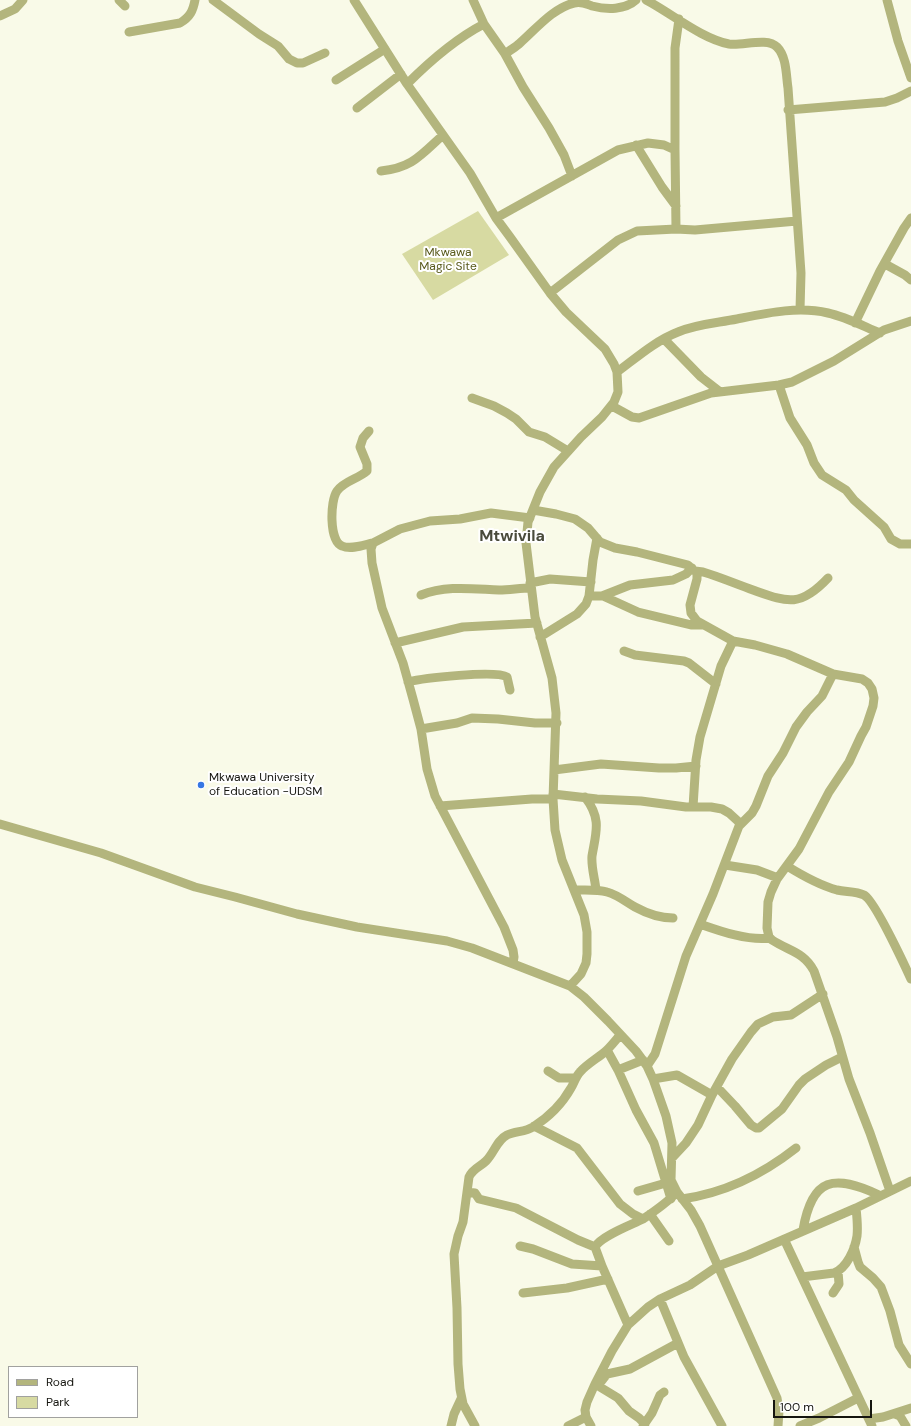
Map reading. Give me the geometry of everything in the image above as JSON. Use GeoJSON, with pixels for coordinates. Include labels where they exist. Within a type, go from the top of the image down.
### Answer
{"type":"FeatureCollection","features":[{"type":"Feature","properties":{"kind":"street"},"geometry":{"type":"LineString","coordinates":[[0,16],[15,9],[23,0]]}},
{"type":"Feature","properties":{"kind":"street"},"geometry":{"type":"LineString","coordinates":[[129,32],[180,23],[187,19],[193,9],[195,0]]}},
{"type":"Feature","properties":{"kind":"street"},"geometry":{"type":"LineString","coordinates":[[213,0],[278,46],[289,59],[297,63],[303,63],[325,52]]}},
{"type":"Feature","properties":{"kind":"street"},"geometry":{"type":"LineString","coordinates":[[354,0],[408,84],[470,173],[496,218],[550,293],[566,312],[605,349],[617,372],[618,392],[612,406],[554,467],[540,492],[528,522],[526,543],[530,586],[540,637],[552,678],[554,695],[556,723],[553,797],[555,830],[562,860],[586,922],[586,963],[581,974],[570,986]]}},
{"type":"Feature","properties":{"kind":"street"},"geometry":{"type":"LineString","coordinates":[[473,0],[484,24],[505,54],[556,141],[572,176]]}},
{"type":"Feature","properties":{"kind":"street"},"geometry":{"type":"LineString","coordinates":[[505,54],[519,44],[545,19],[569,5],[582,2],[593,6],[620,8],[630,5],[636,0]]}},
{"type":"Feature","properties":{"kind":"street"},"geometry":{"type":"LineString","coordinates":[[646,0],[704,35],[735,45],[768,43],[777,47],[782,56],[786,72],[801,273],[800,310]]}},
{"type":"Feature","properties":{"kind":"street"},"geometry":{"type":"LineString","coordinates":[[887,0],[898,41],[911,78]]}},
{"type":"Feature","properties":{"kind":"street"},"geometry":{"type":"LineString","coordinates":[[676,229],[674,150],[675,48],[679,19]]}},
{"type":"Feature","properties":{"kind":"street"},"geometry":{"type":"LineString","coordinates":[[408,84],[449,46],[484,24]]}},
{"type":"Feature","properties":{"kind":"street"},"geometry":{"type":"LineString","coordinates":[[336,80],[385,49]]}},
{"type":"Feature","properties":{"kind":"street"},"geometry":{"type":"LineString","coordinates":[[357,108],[402,74]]}},
{"type":"Feature","properties":{"kind":"street"},"geometry":{"type":"LineString","coordinates":[[788,110],[885,102],[897,98],[911,90]]}},
{"type":"Feature","properties":{"kind":"street"},"geometry":{"type":"LineString","coordinates":[[381,172],[397,169],[412,163],[443,135]]}},
{"type":"Feature","properties":{"kind":"street"},"geometry":{"type":"LineString","coordinates":[[496,218],[618,150],[648,143],[664,145],[674,150]]}},
{"type":"Feature","properties":{"kind":"street"},"geometry":{"type":"LineString","coordinates":[[636,145],[662,187],[676,206]]}},
{"type":"Feature","properties":{"kind":"street"},"geometry":{"type":"LineString","coordinates":[[855,323],[904,228],[911,218]]}},
{"type":"Feature","properties":{"kind":"street"},"geometry":{"type":"LineString","coordinates":[[550,293],[618,240],[630,234],[637,232],[676,229],[695,230],[797,221]]}},
{"type":"Feature","properties":{"kind":"street"},"geometry":{"type":"LineString","coordinates":[[885,264],[911,280]]}},
{"type":"Feature","properties":{"kind":"street"},"geometry":{"type":"LineString","coordinates":[[617,372],[657,343],[695,325],[767,313],[800,310],[828,313],[880,333]]}},
{"type":"Feature","properties":{"kind":"street"},"geometry":{"type":"LineString","coordinates":[[612,406],[632,417],[639,418],[711,393],[779,385],[792,382],[820,369],[880,333],[911,321]]}},
{"type":"Feature","properties":{"kind":"street"},"geometry":{"type":"LineString","coordinates":[[664,339],[701,377],[719,392]]}},
{"type":"Feature","properties":{"kind":"street"},"geometry":{"type":"LineString","coordinates":[[779,385],[790,418],[807,445],[814,463],[822,474],[846,490],[854,500],[884,528],[891,539],[900,544],[911,544]]}},
{"type":"Feature","properties":{"kind":"street"},"geometry":{"type":"LineString","coordinates":[[472,398],[494,406],[507,413],[516,419],[529,432],[545,436],[568,451]]}},
{"type":"Feature","properties":{"kind":"street"},"geometry":{"type":"LineString","coordinates":[[369,431],[363,438],[360,446],[368,470],[342,485],[334,495],[332,501],[332,528],[334,538],[337,543],[342,546],[354,547],[373,543],[400,529],[430,521],[460,519],[491,513],[556,514],[576,519],[585,525],[600,542],[615,548],[683,564],[766,596],[784,600],[802,598],[812,594],[828,578]]}},
{"type":"Feature","properties":{"kind":"street"},"geometry":{"type":"LineString","coordinates":[[540,637],[577,614],[586,604],[589,596],[597,538]]}},
{"type":"Feature","properties":{"kind":"street"},"geometry":{"type":"LineString","coordinates":[[373,543],[371,549],[372,563],[382,608],[408,682],[421,729],[429,776],[435,796],[504,927],[513,950],[514,957],[512,963]]}},
{"type":"Feature","properties":{"kind":"street"},"geometry":{"type":"LineString","coordinates":[[589,596],[603,596],[630,585],[673,580],[693,569]]}},
{"type":"Feature","properties":{"kind":"street"},"geometry":{"type":"LineString","coordinates":[[693,569],[697,579],[690,605],[691,613],[697,621],[733,641],[755,645],[787,654],[833,674],[855,677],[868,683],[872,689],[874,698],[873,706],[866,726],[848,762],[829,792],[799,849],[778,878],[771,892],[768,902],[767,928],[770,938]]}},
{"type":"Feature","properties":{"kind":"street"},"geometry":{"type":"LineString","coordinates":[[421,595],[444,589],[462,588],[501,590],[530,586],[550,580],[591,582]]}},
{"type":"Feature","properties":{"kind":"street"},"geometry":{"type":"LineString","coordinates":[[603,596],[638,612],[703,625]]}},
{"type":"Feature","properties":{"kind":"street"},"geometry":{"type":"LineString","coordinates":[[395,643],[463,627],[537,623]]}},
{"type":"Feature","properties":{"kind":"street"},"geometry":{"type":"LineString","coordinates":[[693,807],[700,737],[724,657],[733,641]]}},
{"type":"Feature","properties":{"kind":"street"},"geometry":{"type":"LineString","coordinates":[[624,651],[635,655],[684,661],[689,663],[716,684]]}},
{"type":"Feature","properties":{"kind":"street"},"geometry":{"type":"LineString","coordinates":[[408,682],[424,678],[434,679],[498,674],[507,677],[510,690]]}},
{"type":"Feature","properties":{"kind":"street"},"geometry":{"type":"LineString","coordinates":[[618,1070],[645,1063],[655,1054],[686,956],[725,865],[739,826],[752,813],[768,776],[783,753],[796,727],[807,712],[822,696],[833,674]]}},
{"type":"Feature","properties":{"kind":"street"},"geometry":{"type":"LineString","coordinates":[[421,729],[457,723],[472,718],[535,723],[556,723]]}},
{"type":"Feature","properties":{"kind":"street"},"geometry":{"type":"LineString","coordinates":[[554,770],[602,764],[659,768],[696,766]]}},
{"type":"Feature","properties":{"kind":"street"},"geometry":{"type":"LineString","coordinates":[[440,806],[553,797],[585,797],[693,807],[711,807],[722,809],[742,824]]}},
{"type":"Feature","properties":{"kind":"street"},"geometry":{"type":"LineString","coordinates":[[585,797],[597,820],[596,839],[592,857],[596,890]]}},
{"type":"Feature","properties":{"kind":"street"},"geometry":{"type":"LineString","coordinates":[[0,824],[101,853],[195,887],[323,921],[447,941],[472,948],[570,986],[584,997],[645,1063],[653,1079],[666,1116],[672,1143],[670,1174],[677,1197]]}},
{"type":"Feature","properties":{"kind":"street"},"geometry":{"type":"LineString","coordinates":[[725,865],[762,871],[778,878]]}},
{"type":"Feature","properties":{"kind":"street"},"geometry":{"type":"LineString","coordinates":[[787,866],[822,885],[838,890],[865,895],[871,901],[886,927],[911,979]]}},
{"type":"Feature","properties":{"kind":"street"},"geometry":{"type":"LineString","coordinates":[[574,890],[596,890],[606,892],[645,911],[666,918],[673,918]]}},
{"type":"Feature","properties":{"kind":"street"},"geometry":{"type":"LineString","coordinates":[[700,924],[758,939],[770,938],[803,956],[807,960],[814,971],[823,994],[842,1057],[890,1191]]}},
{"type":"Feature","properties":{"kind":"street"},"geometry":{"type":"LineString","coordinates":[[672,1158],[686,1143],[694,1131],[732,1059],[758,1024],[773,1016],[791,1015],[823,994]]}},
{"type":"Feature","properties":{"kind":"street"},"geometry":{"type":"LineString","coordinates":[[475,1426],[462,1399],[458,1364],[454,1254],[463,1222],[471,1172],[485,1162],[501,1139],[511,1133],[526,1130],[534,1126],[558,1107],[579,1073],[607,1050],[620,1035]]}},
{"type":"Feature","properties":{"kind":"street"},"geometry":{"type":"LineString","coordinates":[[607,1050],[654,1143],[666,1183],[696,1218],[718,1266],[777,1398],[779,1411],[778,1426]]}},
{"type":"Feature","properties":{"kind":"street"},"geometry":{"type":"LineString","coordinates":[[653,1079],[677,1075],[714,1091],[736,1106],[751,1125],[759,1128],[782,1109],[805,1079],[826,1065],[842,1057]]}},
{"type":"Feature","properties":{"kind":"street"},"geometry":{"type":"LineString","coordinates":[[548,1071],[559,1078],[576,1078]]}},
{"type":"Feature","properties":{"kind":"street"},"geometry":{"type":"LineString","coordinates":[[534,1126],[577,1148],[620,1204],[633,1214],[647,1216],[669,1241]]}},
{"type":"Feature","properties":{"kind":"street"},"geometry":{"type":"LineString","coordinates":[[595,1247],[605,1238],[647,1216],[677,1197],[700,1196],[731,1186],[756,1175],[776,1163],[796,1148]]}},
{"type":"Feature","properties":{"kind":"street"},"geometry":{"type":"LineString","coordinates":[[591,1426],[586,1417],[585,1410],[587,1402],[597,1385],[612,1351],[628,1325],[643,1312],[660,1300],[690,1285],[718,1266],[784,1240],[803,1230],[856,1208],[911,1181]]}},
{"type":"Feature","properties":{"kind":"street"},"geometry":{"type":"LineString","coordinates":[[803,1230],[804,1221],[813,1197],[822,1186],[836,1182],[856,1186],[879,1196]]}},
{"type":"Feature","properties":{"kind":"street"},"geometry":{"type":"LineString","coordinates":[[638,1191],[666,1183]]}},
{"type":"Feature","properties":{"kind":"street"},"geometry":{"type":"LineString","coordinates":[[467,1192],[475,1193],[479,1199],[521,1210],[578,1240],[595,1247],[628,1325]]}},
{"type":"Feature","properties":{"kind":"street"},"geometry":{"type":"LineString","coordinates":[[802,1277],[838,1271],[844,1266],[857,1237],[856,1208]]}},
{"type":"Feature","properties":{"kind":"street"},"geometry":{"type":"LineString","coordinates":[[784,1240],[870,1423],[878,1418],[911,1408]]}},
{"type":"Feature","properties":{"kind":"street"},"geometry":{"type":"LineString","coordinates":[[520,1246],[533,1248],[572,1264],[602,1266]]}},
{"type":"Feature","properties":{"kind":"street"},"geometry":{"type":"LineString","coordinates":[[854,1246],[860,1267],[874,1278],[881,1287],[890,1311],[899,1344],[911,1364]]}},
{"type":"Feature","properties":{"kind":"street"},"geometry":{"type":"LineString","coordinates":[[833,1293],[839,1284],[838,1271]]}},
{"type":"Feature","properties":{"kind":"street"},"geometry":{"type":"LineString","coordinates":[[523,1293],[567,1288],[608,1280]]}},
{"type":"Feature","properties":{"kind":"street"},"geometry":{"type":"LineString","coordinates":[[660,1300],[684,1357],[721,1426]]}},
{"type":"Feature","properties":{"kind":"street"},"geometry":{"type":"LineString","coordinates":[[597,1385],[607,1374],[630,1369],[678,1343]]}},
{"type":"Feature","properties":{"kind":"street"},"geometry":{"type":"LineString","coordinates":[[597,1385],[618,1398],[629,1411],[639,1418],[644,1425],[652,1413],[660,1395],[664,1392]]}},
{"type":"Feature","properties":{"kind":"street"},"geometry":{"type":"LineString","coordinates":[[800,1426],[821,1422],[842,1405],[858,1398]]}},
{"type":"Feature","properties":{"kind":"street"},"geometry":{"type":"LineString","coordinates":[[451,1426],[454,1414],[462,1399]]}},
{"type":"Feature","properties":{"kind":"street"},"geometry":{"type":"LineString","coordinates":[[895,1414],[900,1416],[906,1426]]}},
{"type":"Feature","properties":{"kind":"street"},"geometry":{"type":"LineString","coordinates":[[568,1426],[586,1417]]}},
{"type":"Feature","properties":{"kind":"green space","name":"Mkwawa Magic Site"},"geometry":{"type":"Polygon","coordinates":[[[478,211],[509,255],[433,300],[402,254],[478,211]]]}},
{"type":"Feature","properties":{"kind":"place","name":"Mkwawa University of Education -UDSM"},"geometry":{"type":"Point","coordinates":[201,785]}},
{"type":"Feature","properties":{"kind":"district","name":"Mtwivila"},"geometry":{"type":"Point","coordinates":[512,537]}}]}
